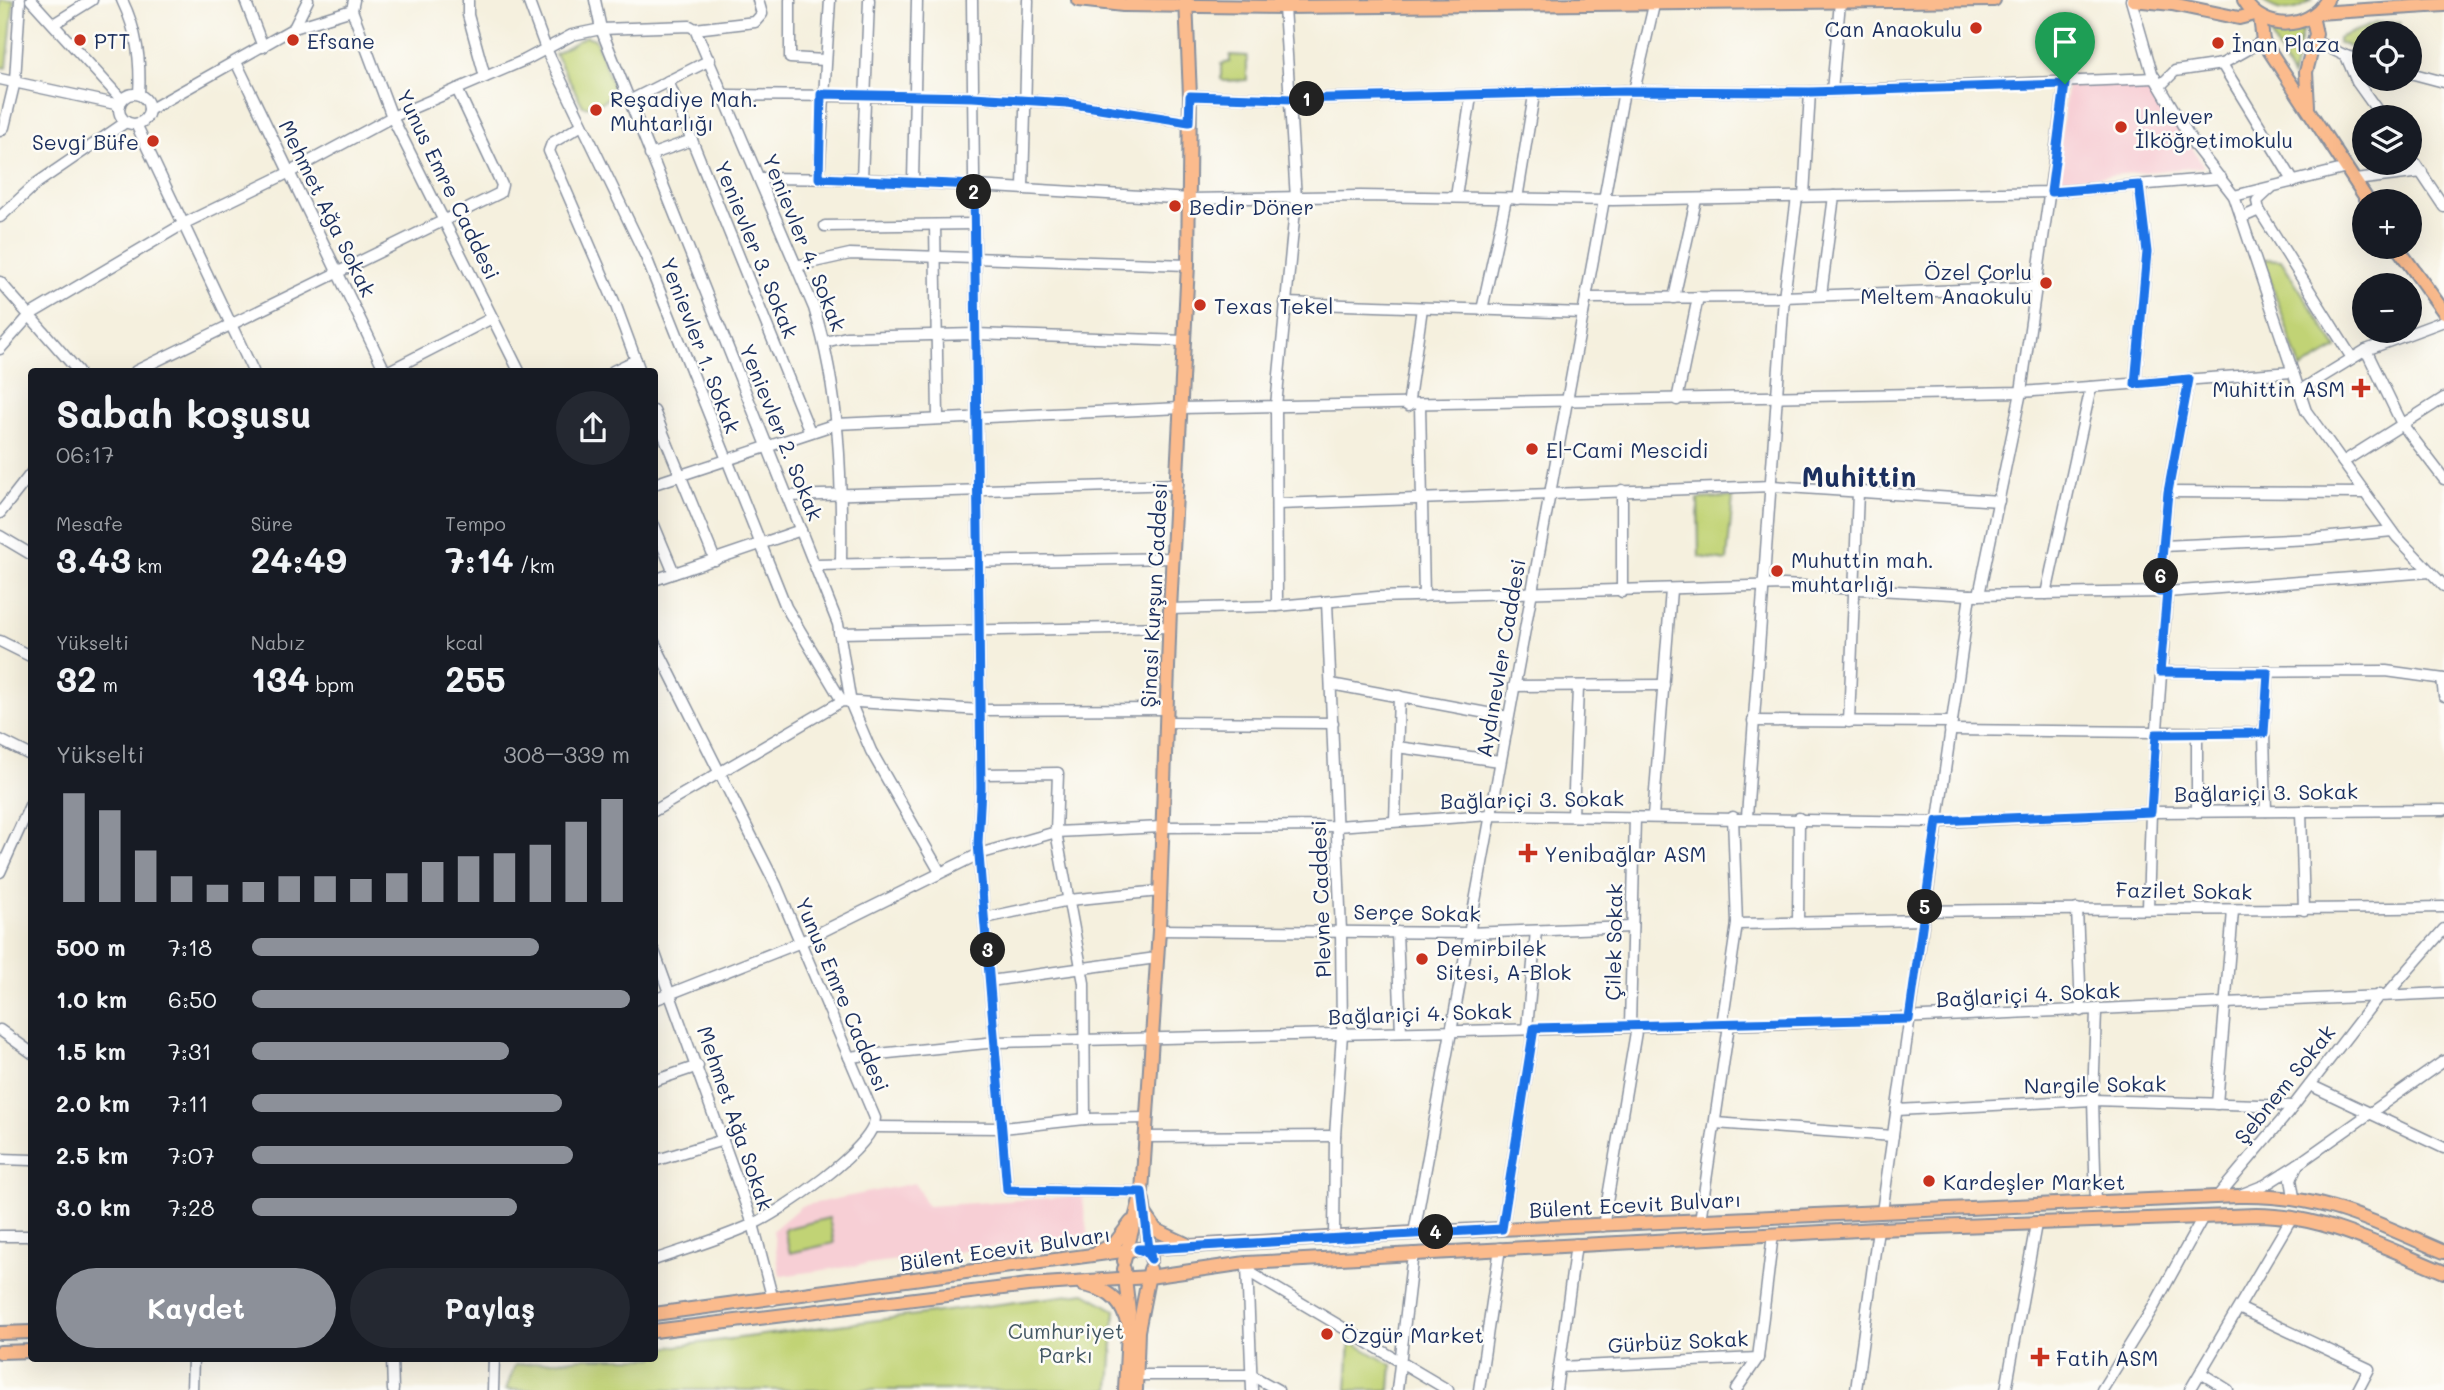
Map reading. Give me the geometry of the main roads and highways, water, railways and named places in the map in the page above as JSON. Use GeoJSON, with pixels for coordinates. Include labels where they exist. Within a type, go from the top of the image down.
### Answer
{"type":"FeatureCollection","features":[{"type":"Feature","properties":{"kind":"main road"},"geometry":{"type":"LineString","coordinates":[[1078,0],[1284,7],[1994,0]]}},
{"type":"Feature","properties":{"kind":"main road"},"geometry":{"type":"LineString","coordinates":[[2132,0],[2172,4],[2229,17],[2257,15],[2280,24],[2302,22],[2315,15],[2327,0]]}},
{"type":"Feature","properties":{"kind":"main road"},"geometry":{"type":"LineString","coordinates":[[2244,0],[2257,15],[2263,41],[2361,189]]}},
{"type":"Feature","properties":{"kind":"main road","name":"Şinasi Kurşun Caddesi"},"geometry":{"type":"LineString","coordinates":[[1125,1390],[1131,1375],[1159,930],[1172,558],[1178,484],[1190,199],[1187,3]]}},
{"type":"Feature","properties":{"kind":"main road"},"geometry":{"type":"LineString","coordinates":[[2315,15],[2444,5]]}},
{"type":"Feature","properties":{"kind":"main road"},"geometry":{"type":"LineString","coordinates":[[2308,107],[2306,72],[2315,41],[2315,15]]}},
{"type":"Feature","properties":{"kind":"main road"},"geometry":{"type":"LineString","coordinates":[[2406,259],[2444,312]]}},
{"type":"Feature","properties":{"kind":"main road","name":"Bülent Ecevit Bulvarı"},"geometry":{"type":"LineString","coordinates":[[658,1331],[1059,1282],[1197,1247],[1414,1233],[2238,1196],[2294,1197],[2352,1213],[2444,1252]]}},
{"type":"Feature","properties":{"kind":"main road"},"geometry":{"type":"LineString","coordinates":[[1087,1257],[1115,1243],[1141,1211],[1166,1237],[1197,1247]]}},
{"type":"Feature","properties":{"kind":"main road","name":"Şinasi Kurşun Caddesi"},"geometry":{"type":"LineString","coordinates":[[1134,1330],[1141,1211]]}},
{"type":"Feature","properties":{"kind":"main road","name":"Bülent Ecevit Bulvarı"},"geometry":{"type":"LineString","coordinates":[[658,1314],[1087,1257],[1182,1270],[1247,1263],[1878,1228],[2203,1217],[2292,1217],[2328,1225],[2444,1272]]}},
{"type":"Feature","properties":{"kind":"main road"},"geometry":{"type":"LineString","coordinates":[[1134,1330],[1152,1290],[1164,1278],[1182,1270]]}},
{"type":"Feature","properties":{"kind":"main road"},"geometry":{"type":"LineString","coordinates":[[1059,1282],[1097,1288],[1111,1295],[1134,1330]]}},
{"type":"Feature","properties":{"kind":"main road"},"geometry":{"type":"LineString","coordinates":[[0,1333],[28,1332]]}},
{"type":"Feature","properties":{"kind":"main road"},"geometry":{"type":"LineString","coordinates":[[0,1352],[28,1351]]}},
{"type":"Feature","properties":{"kind":"main road","name":"Şinasi Kurşun Caddesi"},"geometry":{"type":"LineString","coordinates":[[1131,1375],[1136,1390]]}},
{"type":"Feature","properties":{"kind":"place","name":"Can Anaokulu"},"geometry":{"type":"Point","coordinates":[1976,28]}},
{"type":"Feature","properties":{"kind":"place","name":"PTT"},"geometry":{"type":"Point","coordinates":[80,40]}},
{"type":"Feature","properties":{"kind":"place","name":"Efsane"},"geometry":{"type":"Point","coordinates":[293,40]}},
{"type":"Feature","properties":{"kind":"place","name":"İnan Plaza"},"geometry":{"type":"Point","coordinates":[2218,43]}},
{"type":"Feature","properties":{"kind":"place","name":"Reşadiye Mah. Muhtarlığı"},"geometry":{"type":"Point","coordinates":[596,110]}},
{"type":"Feature","properties":{"kind":"place","name":"Unlever İlköğretimokulu"},"geometry":{"type":"Point","coordinates":[2121,127]}},
{"type":"Feature","properties":{"kind":"place","name":"Sevgi Büfe"},"geometry":{"type":"Point","coordinates":[153,141]}},
{"type":"Feature","properties":{"kind":"place","name":"Bedir Döner"},"geometry":{"type":"Point","coordinates":[1175,206]}},
{"type":"Feature","properties":{"kind":"place","name":"Özel Çorlu Meltem Anaokulu"},"geometry":{"type":"Point","coordinates":[2046,283]}},
{"type":"Feature","properties":{"kind":"place","name":"Texas Tekel"},"geometry":{"type":"Point","coordinates":[1200,305]}},
{"type":"Feature","properties":{"kind":"place","name":"Muhittin ASM"},"geometry":{"type":"Point","coordinates":[2361,388]}},
{"type":"Feature","properties":{"kind":"place","name":"El-Cami Mescidi"},"geometry":{"type":"Point","coordinates":[1532,449]}},
{"type":"Feature","properties":{"kind":"place","name":"Muhuttin mah. muhtarlığı"},"geometry":{"type":"Point","coordinates":[1777,571]}},
{"type":"Feature","properties":{"kind":"place","name":"Yenibağlar ASM"},"geometry":{"type":"Point","coordinates":[1528,853]}},
{"type":"Feature","properties":{"kind":"place","name":"Demirbilek Sitesi, A-Blok"},"geometry":{"type":"Point","coordinates":[1422,959]}},
{"type":"Feature","properties":{"kind":"place","name":"Kardeşler Market"},"geometry":{"type":"Point","coordinates":[1929,1181]}},
{"type":"Feature","properties":{"kind":"place","name":"Özgür Market"},"geometry":{"type":"Point","coordinates":[1327,1334]}},
{"type":"Feature","properties":{"kind":"place","name":"Fatih ASM"},"geometry":{"type":"Point","coordinates":[2040,1357]}},
{"type":"Feature","properties":{"kind":"district","name":"Muhittin"},"geometry":{"type":"Point","coordinates":[1859,476]}},
{"type":"Feature","properties":{"kind":"park label","name":"Cumhuriyet Parkı"},"geometry":{"type":"Point","coordinates":[1066,1342]}}]}
